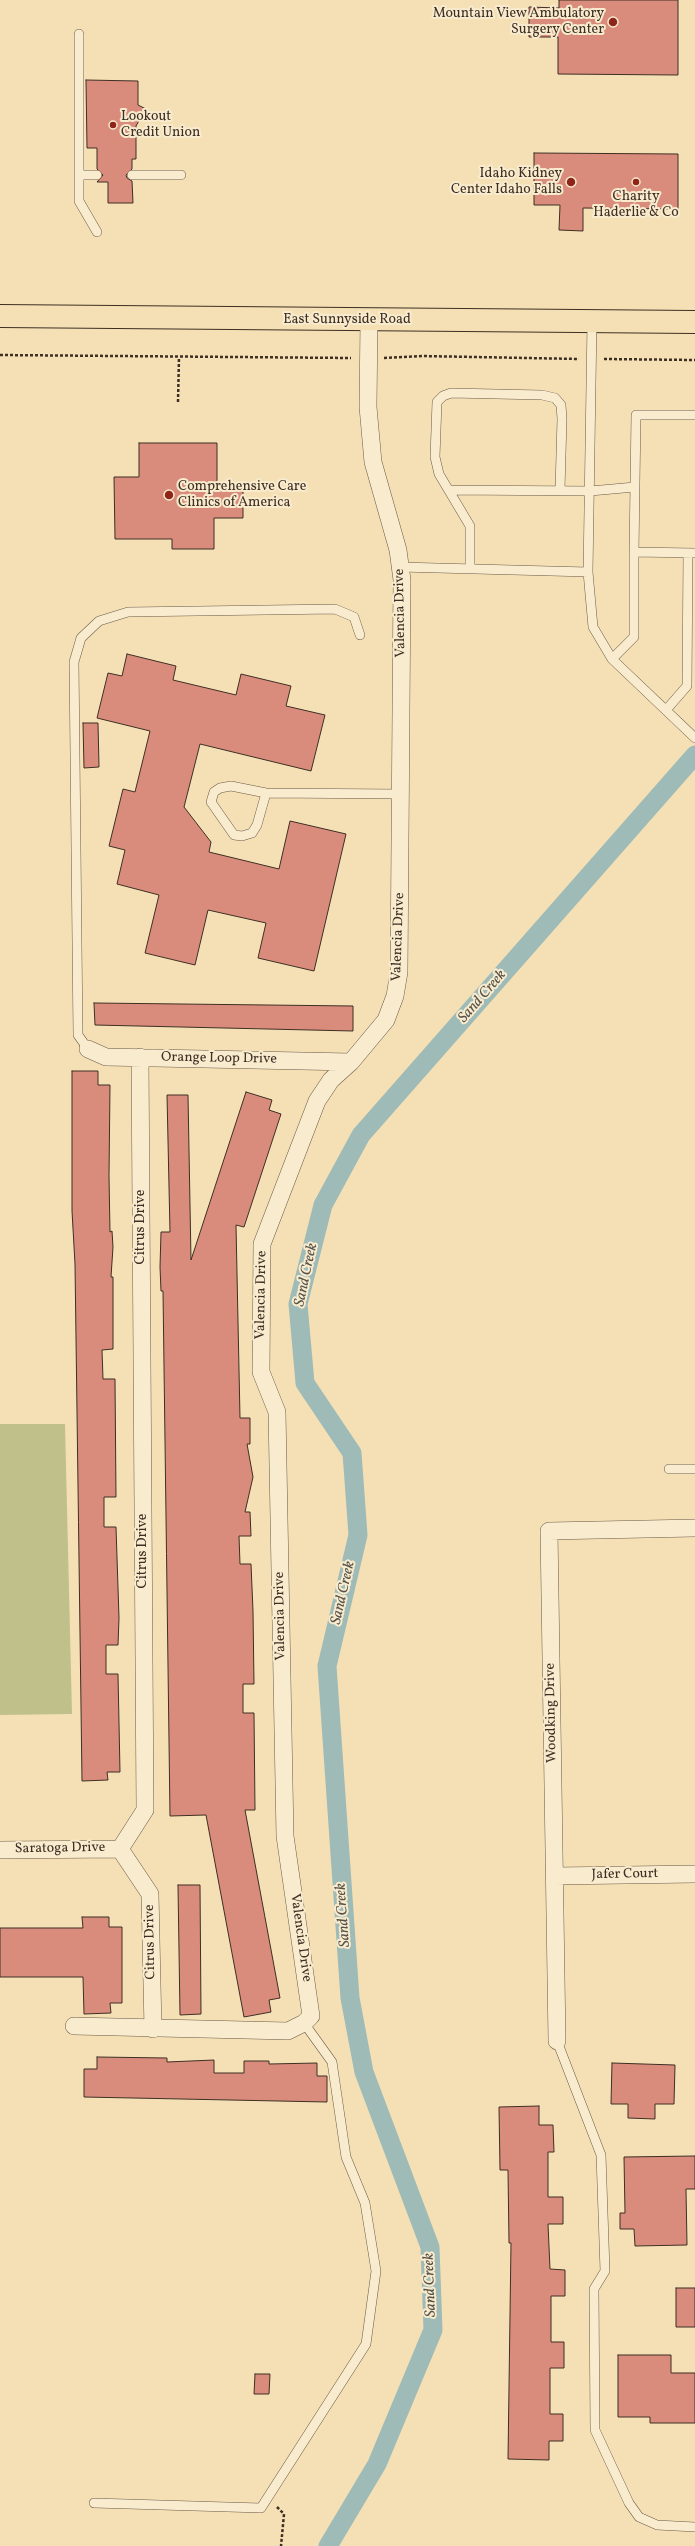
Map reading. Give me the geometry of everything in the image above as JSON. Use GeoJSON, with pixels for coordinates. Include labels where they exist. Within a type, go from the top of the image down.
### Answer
{"type":"FeatureCollection","features":[{"type":"Feature","properties":{"kind":"main road","name":"East Sunnyside Road"},"geometry":{"type":"LineString","coordinates":[[0,316],[695,322]]}},
{"type":"Feature","properties":{"kind":"street","name":"Valencia Drive"},"geometry":{"type":"LineString","coordinates":[[304,2024],[311,2016],[285,1836],[277,1412],[261,1372],[262,1244],[317,1101],[331,1080],[351,1062],[386,1020],[395,996],[399,972],[402,794],[400,567],[398,550],[373,462],[368,407],[370,320]]}},
{"type":"Feature","properties":{"kind":"street","name":"Orange Loop Drive"},"geometry":{"type":"LineString","coordinates":[[88,1049],[106,1057],[351,1062]]}},
{"type":"Feature","properties":{"kind":"street","name":"Citrus Drive"},"geometry":{"type":"LineString","coordinates":[[140,1057],[145,1810],[120,1849],[150,1894],[153,2028]]}},
{"type":"Feature","properties":{"kind":"street","name":"Woodking Drive"},"geometry":{"type":"LineString","coordinates":[[557,2041],[549,1531],[695,1528]]}},
{"type":"Feature","properties":{"kind":"street","name":"Saratoga Drive"},"geometry":{"type":"LineString","coordinates":[[0,1850],[120,1849]]}},
{"type":"Feature","properties":{"kind":"street","name":"Jafer Court"},"geometry":{"type":"LineString","coordinates":[[555,1876],[695,1874]]}},
{"type":"Feature","properties":{"kind":"street"},"geometry":{"type":"LineString","coordinates":[[74,2026],[288,2031],[304,2024]]}},
{"type":"Feature","properties":{"kind":"lane"},"geometry":{"type":"LineString","coordinates":[[79,34],[79,201],[97,232]]}},
{"type":"Feature","properties":{"kind":"lane"},"geometry":{"type":"LineString","coordinates":[[79,175],[97,175]]}},
{"type":"Feature","properties":{"kind":"lane"},"geometry":{"type":"LineString","coordinates":[[132,175],[181,175]]}},
{"type":"Feature","properties":{"kind":"lane"},"geometry":{"type":"LineString","coordinates":[[592,322],[588,572],[593,627],[612,659],[695,738]]}},
{"type":"Feature","properties":{"kind":"lane"},"geometry":{"type":"LineString","coordinates":[[470,569],[470,526],[450,490],[439,474],[435,457],[438,402],[443,396],[451,393],[542,395],[555,398],[561,405],[562,418],[560,490]]}},
{"type":"Feature","properties":{"kind":"lane"},"geometry":{"type":"LineString","coordinates":[[612,659],[634,637],[636,415],[695,416]]}},
{"type":"Feature","properties":{"kind":"lane"},"geometry":{"type":"LineString","coordinates":[[450,490],[590,491],[635,487]]}},
{"type":"Feature","properties":{"kind":"lane"},"geometry":{"type":"LineString","coordinates":[[634,552],[692,553],[687,686],[666,710]]}},
{"type":"Feature","properties":{"kind":"lane"},"geometry":{"type":"LineString","coordinates":[[400,567],[588,572]]}},
{"type":"Feature","properties":{"kind":"lane"},"geometry":{"type":"LineString","coordinates":[[88,1049],[78,1036],[74,662],[81,638],[99,620],[128,612],[335,608],[354,617],[360,635]]}},
{"type":"Feature","properties":{"kind":"lane"},"geometry":{"type":"LineString","coordinates":[[266,793],[257,825],[252,833],[242,836],[234,835],[211,802],[214,792],[220,788],[231,786],[266,793],[402,794]]}},
{"type":"Feature","properties":{"kind":"lane"},"geometry":{"type":"LineString","coordinates":[[669,1469],[695,1469]]}},
{"type":"Feature","properties":{"kind":"lane"},"geometry":{"type":"LineString","coordinates":[[94,2503],[261,2508],[366,2344],[376,2271],[365,2203],[346,2157],[332,2062],[304,2024]]}},
{"type":"Feature","properties":{"kind":"lane"},"geometry":{"type":"LineString","coordinates":[[557,2041],[601,2155],[605,2271],[594,2288],[595,2430],[629,2503],[639,2517],[657,2525],[695,2527]]}},
{"type":"Feature","properties":{"kind":"path"},"geometry":{"type":"LineString","coordinates":[[0,355],[338,358]]}},
{"type":"Feature","properties":{"kind":"path"},"geometry":{"type":"LineString","coordinates":[[408,359],[422,356],[695,360]]}},
{"type":"Feature","properties":{"kind":"path"},"geometry":{"type":"LineString","coordinates":[[178,402],[179,357]]}},
{"type":"Feature","properties":{"kind":"path"},"geometry":{"type":"LineString","coordinates":[[267,2498],[284,2514],[281,2546]]}},
{"type":"Feature","properties":{"kind":"green space"},"geometry":{"type":"Polygon","coordinates":[[[0,1424],[65,1424],[72,1714],[0,1715],[0,1424]]]}},
{"type":"Feature","properties":{"kind":"building"},"geometry":{"type":"Polygon","coordinates":[[[559,0],[678,0],[678,75],[558,74],[558,37],[529,37],[529,7],[559,8],[559,0]]]}},
{"type":"Feature","properties":{"kind":"building"},"geometry":{"type":"Polygon","coordinates":[[[86,80],[138,81],[138,105],[146,109],[136,126],[136,159],[132,159],[132,169],[126,175],[127,178],[132,181],[133,203],[108,203],[108,182],[97,182],[103,175],[97,169],[97,148],[87,148],[86,80]]]}},
{"type":"Feature","properties":{"kind":"building"},"geometry":{"type":"Polygon","coordinates":[[[534,153],[678,154],[678,209],[583,208],[583,231],[559,230],[560,205],[534,205],[534,153]]]}},
{"type":"Feature","properties":{"kind":"building"},"geometry":{"type":"Polygon","coordinates":[[[139,443],[217,443],[217,486],[243,486],[243,518],[214,518],[214,549],[172,549],[172,539],[115,539],[114,477],[139,477],[139,443]]]}},
{"type":"Feature","properties":{"kind":"building"},"geometry":{"type":"Polygon","coordinates":[[[127,654],[176,666],[173,680],[236,695],[241,674],[291,686],[286,706],[325,715],[311,771],[200,744],[184,807],[211,842],[209,852],[279,869],[290,821],[346,834],[314,971],[258,958],[266,923],[208,910],[195,965],[145,953],[159,895],[117,884],[125,850],[109,846],[123,789],[135,792],[150,731],[97,718],[108,673],[122,676],[127,654]]]}},
{"type":"Feature","properties":{"kind":"building"},"geometry":{"type":"Polygon","coordinates":[[[83,723],[98,723],[99,767],[84,768],[83,723]]]}},
{"type":"Feature","properties":{"kind":"building"},"geometry":{"type":"Polygon","coordinates":[[[94,1003],[353,1006],[353,1031],[95,1025],[94,1003]]]}},
{"type":"Feature","properties":{"kind":"building"},"geometry":{"type":"Polygon","coordinates":[[[72,1071],[98,1071],[98,1085],[110,1085],[109,1176],[110,1232],[112,1231],[113,1247],[111,1277],[113,1277],[113,1349],[102,1350],[103,1379],[115,1379],[116,1497],[104,1497],[104,1527],[116,1527],[119,1618],[118,1645],[106,1645],[106,1674],[118,1674],[120,1772],[107,1772],[108,1780],[82,1781],[75,1264],[72,1211],[72,1071]]]}},
{"type":"Feature","properties":{"kind":"building"},"geometry":{"type":"Polygon","coordinates":[[[246,1092],[272,1100],[269,1110],[281,1114],[244,1227],[236,1225],[240,1418],[250,1418],[250,1444],[247,1444],[253,1477],[245,1512],[250,1512],[251,1536],[239,1536],[240,1564],[251,1564],[253,1611],[254,1684],[243,1684],[243,1713],[254,1713],[255,1810],[245,1810],[280,1998],[269,2000],[271,2012],[244,2017],[206,1815],[170,1816],[163,1291],[161,1291],[160,1267],[161,1232],[170,1232],[167,1095],[188,1095],[191,1260],[246,1092]]]}},
{"type":"Feature","properties":{"kind":"building"},"geometry":{"type":"Polygon","coordinates":[[[178,1885],[200,1885],[201,2014],[180,2015],[178,1885]]]}},
{"type":"Feature","properties":{"kind":"building"},"geometry":{"type":"Polygon","coordinates":[[[82,1917],[109,1917],[109,1927],[122,1927],[122,2003],[110,2003],[111,2013],[84,2014],[83,1977],[0,1977],[0,1928],[83,1928],[82,1917]]]}},
{"type":"Feature","properties":{"kind":"building"},"geometry":{"type":"Polygon","coordinates":[[[97,2057],[167,2058],[167,2062],[214,2060],[214,2073],[244,2073],[244,2061],[269,2061],[269,2064],[317,2063],[317,2076],[327,2076],[327,2102],[84,2097],[84,2069],[97,2069],[97,2057]]]}},
{"type":"Feature","properties":{"kind":"building"},"geometry":{"type":"Polygon","coordinates":[[[612,2063],[675,2065],[674,2104],[655,2104],[655,2119],[628,2118],[628,2104],[611,2104],[612,2063]]]}},
{"type":"Feature","properties":{"kind":"building"},"geometry":{"type":"Polygon","coordinates":[[[539,2106],[539,2125],[553,2125],[554,2152],[548,2152],[548,2197],[563,2197],[563,2224],[548,2224],[550,2269],[565,2270],[565,2296],[551,2296],[551,2342],[564,2342],[564,2368],[550,2368],[550,2414],[563,2414],[563,2441],[549,2441],[549,2460],[508,2459],[511,2243],[509,2243],[508,2170],[500,2170],[499,2107],[539,2106]]]}},
{"type":"Feature","properties":{"kind":"building"},"geometry":{"type":"Polygon","coordinates":[[[695,2156],[695,2189],[686,2189],[687,2245],[635,2246],[634,2229],[620,2229],[620,2213],[625,2213],[624,2157],[695,2156]]]}},
{"type":"Feature","properties":{"kind":"building"},"geometry":{"type":"Polygon","coordinates":[[[676,2288],[695,2288],[695,2327],[676,2327],[676,2288]]]}},
{"type":"Feature","properties":{"kind":"building"},"geometry":{"type":"Polygon","coordinates":[[[618,2355],[671,2355],[671,2373],[695,2373],[695,2423],[650,2423],[650,2417],[618,2417],[618,2355]]]}},
{"type":"Feature","properties":{"kind":"building"},"geometry":{"type":"Polygon","coordinates":[[[255,2374],[270,2374],[269,2394],[254,2394],[255,2374]]]}},
{"type":"Feature","properties":{"kind":"waterway","name":"Sand Creek"},"geometry":{"type":"LineString","coordinates":[[328,2546],[377,2464],[433,2330],[430,2247],[364,2072],[350,1998],[327,1666],[358,1535],[352,1453],[305,1383],[298,1304],[323,1205],[361,1135],[695,755]]}},
{"type":"Feature","properties":{"kind":"place","name":"Mountain View Ambulatory Surgery Center"},"geometry":{"type":"Point","coordinates":[613,22]}},
{"type":"Feature","properties":{"kind":"place","name":"Lookout Credit Union"},"geometry":{"type":"Point","coordinates":[113,125]}},
{"type":"Feature","properties":{"kind":"place","name":"Idaho Kidney Center Idaho Falls"},"geometry":{"type":"Point","coordinates":[571,182]}},
{"type":"Feature","properties":{"kind":"place","name":"Charity Haderlie & Co"},"geometry":{"type":"Point","coordinates":[636,182]}},
{"type":"Feature","properties":{"kind":"place","name":"Comprehensive Care Clinics of America"},"geometry":{"type":"Point","coordinates":[169,495]}}]}
